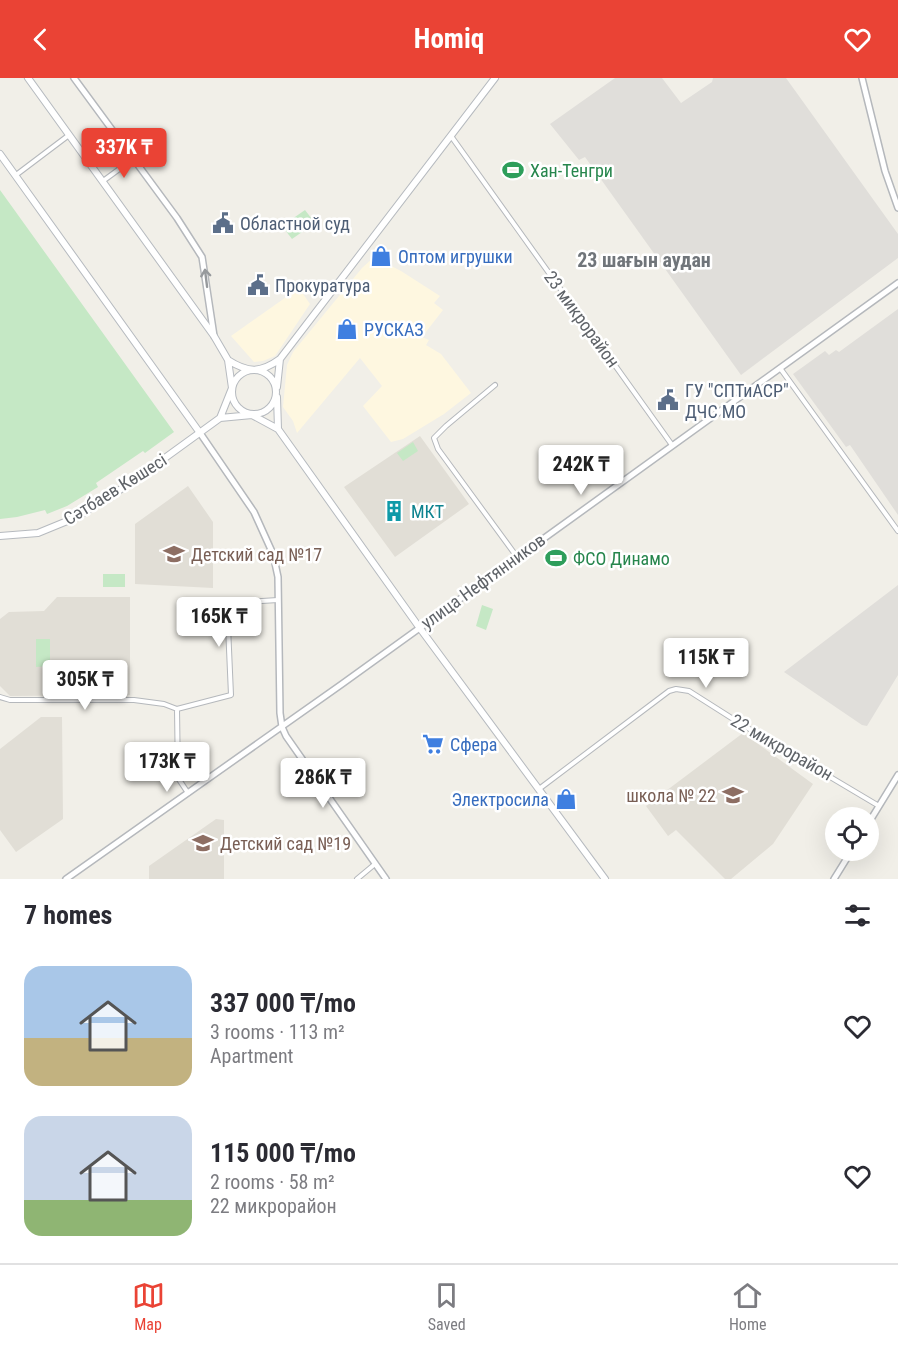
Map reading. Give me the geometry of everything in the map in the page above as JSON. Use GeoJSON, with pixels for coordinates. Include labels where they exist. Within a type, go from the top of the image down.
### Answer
{"type":"FeatureCollection","features":[{"type":"Feature","properties":{"kind":"main road"},"geometry":{"type":"LineString","coordinates":[[28,78],[214,336],[228,360],[232,396],[239,409],[278,429],[419,627],[605,879]]}},
{"type":"Feature","properties":{"kind":"main road"},"geometry":{"type":"LineString","coordinates":[[280,359],[272,406],[259,414],[220,418],[238,376],[280,359],[495,78]]}},
{"type":"Feature","properties":{"kind":"main road"},"geometry":{"type":"LineString","coordinates":[[0,154],[200,433]]}},
{"type":"Feature","properties":{"kind":"main road"},"geometry":{"type":"LineString","coordinates":[[228,360],[241,369],[263,372],[273,380],[278,429]]}},
{"type":"Feature","properties":{"kind":"main road","name":"Сәтбаев Көшесі"},"geometry":{"type":"LineString","coordinates":[[0,536],[38,533],[77,517],[129,484],[220,418]]}},
{"type":"Feature","properties":{"kind":"street"},"geometry":{"type":"LineString","coordinates":[[74,78],[177,218],[202,256],[214,336]]}},
{"type":"Feature","properties":{"kind":"street"},"geometry":{"type":"LineString","coordinates":[[862,78],[885,171],[898,208]]}},
{"type":"Feature","properties":{"kind":"street"},"geometry":{"type":"LineString","coordinates":[[16,175],[69,135]]}},
{"type":"Feature","properties":{"kind":"street","name":"23 микрорайон"},"geometry":{"type":"LineString","coordinates":[[450,136],[672,445]]}},
{"type":"Feature","properties":{"kind":"street"},"geometry":{"type":"LineString","coordinates":[[102,182],[133,159]]}},
{"type":"Feature","properties":{"kind":"street","name":"улица Нефтянников"},"geometry":{"type":"LineString","coordinates":[[66,879],[282,727],[898,283]]}},
{"type":"Feature","properties":{"kind":"street"},"geometry":{"type":"LineString","coordinates":[[780,368],[898,531]]}},
{"type":"Feature","properties":{"kind":"street"},"geometry":{"type":"LineString","coordinates":[[495,386],[434,438],[438,449],[516,557]]}},
{"type":"Feature","properties":{"kind":"street"},"geometry":{"type":"LineString","coordinates":[[200,433],[254,512],[273,554],[278,578],[282,727],[386,879]]}},
{"type":"Feature","properties":{"kind":"street"},"geometry":{"type":"LineString","coordinates":[[0,697],[10,700],[134,700],[164,704],[177,709],[203,701],[230,697],[227,603],[278,600]]}},
{"type":"Feature","properties":{"kind":"street","name":"22 микрорайон"},"geometry":{"type":"LineString","coordinates":[[538,789],[669,691],[682,688],[880,806]]}},
{"type":"Feature","properties":{"kind":"street"},"geometry":{"type":"LineString","coordinates":[[177,709],[178,778],[188,793]]}},
{"type":"Feature","properties":{"kind":"street"},"geometry":{"type":"LineString","coordinates":[[880,806],[898,775]]}},
{"type":"Feature","properties":{"kind":"street"},"geometry":{"type":"LineString","coordinates":[[834,879],[845,861]]}},
{"type":"Feature","properties":{"kind":"street"},"geometry":{"type":"LineString","coordinates":[[357,879],[375,864]]}},
{"type":"Feature","properties":{"kind":"shaded area"},"geometry":{"type":"Polygon","coordinates":[[[615,78],[662,78],[681,103],[712,82],[713,78],[786,78],[898,234],[898,258],[741,375],[585,157],[579,160],[550,124],[615,78]]]}},
{"type":"Feature","properties":{"kind":"shaded area"},"geometry":{"type":"Polygon","coordinates":[[[374,257],[440,296],[434,303],[443,310],[422,337],[429,340],[426,345],[441,354],[471,393],[444,414],[403,439],[391,442],[363,406],[382,386],[360,358],[297,433],[293,421],[283,407],[287,365],[293,352],[362,268],[374,257]]]}},
{"type":"Feature","properties":{"kind":"shaded area"},"geometry":{"type":"Polygon","coordinates":[[[299,288],[310,304],[275,356],[254,362],[231,336],[299,288]]]}},
{"type":"Feature","properties":{"kind":"shaded area"},"geometry":{"type":"Polygon","coordinates":[[[898,309],[898,515],[850,445],[846,447],[793,374],[825,351],[829,355],[836,350],[839,352],[898,309]]]}},
{"type":"Feature","properties":{"kind":"shaded area"},"geometry":{"type":"Polygon","coordinates":[[[420,436],[469,504],[395,557],[344,487],[420,436]]]}},
{"type":"Feature","properties":{"kind":"shaded area","name":"Детский сад №17"},"geometry":{"type":"Polygon","coordinates":[[[188,486],[213,522],[213,588],[135,584],[135,524],[188,486]]]}},
{"type":"Feature","properties":{"kind":"shaded area"},"geometry":{"type":"Polygon","coordinates":[[[898,585],[898,675],[867,726],[862,725],[784,672],[898,585]]]}},
{"type":"Feature","properties":{"kind":"shaded area"},"geometry":{"type":"Polygon","coordinates":[[[57,597],[130,597],[130,695],[10,696],[0,686],[0,619],[9,612],[44,611],[57,597]]]}},
{"type":"Feature","properties":{"kind":"shaded area"},"geometry":{"type":"Polygon","coordinates":[[[41,717],[62,717],[63,819],[16,852],[0,830],[0,749],[41,717]]]}},
{"type":"Feature","properties":{"kind":"shaded area","name":"школа № 22"},"geometry":{"type":"Polygon","coordinates":[[[743,733],[813,784],[773,844],[731,879],[725,879],[676,830],[668,836],[646,806],[743,733]]]}},
{"type":"Feature","properties":{"kind":"shaded area","name":"Детский сад №19"},"geometry":{"type":"Polygon","coordinates":[[[216,819],[224,820],[224,879],[149,879],[149,866],[216,819]]]}},
{"type":"Feature","properties":{"kind":"green space"},"geometry":{"type":"Polygon","coordinates":[[[0,190],[174,432],[96,483],[98,487],[67,506],[47,514],[45,510],[0,519],[0,190]]]}},
{"type":"Feature","properties":{"kind":"green space"},"geometry":{"type":"Polygon","coordinates":[[[305,210],[315,223],[292,239],[282,226],[305,210]]]}},
{"type":"Feature","properties":{"kind":"green space"},"geometry":{"type":"Polygon","coordinates":[[[413,442],[418,451],[403,461],[397,453],[413,442]]]}},
{"type":"Feature","properties":{"kind":"green space"},"geometry":{"type":"Polygon","coordinates":[[[103,574],[125,574],[125,587],[103,587],[103,574]]]}},
{"type":"Feature","properties":{"kind":"green space"},"geometry":{"type":"Polygon","coordinates":[[[482,605],[493,609],[486,630],[476,626],[482,605]]]}},
{"type":"Feature","properties":{"kind":"green space"},"geometry":{"type":"Polygon","coordinates":[[[36,639],[50,639],[50,666],[36,667],[36,639]]]}},
{"type":"Feature","properties":{"kind":"place","name":"Хан-Тенгри"},"geometry":{"type":"Point","coordinates":[513,170]}},
{"type":"Feature","properties":{"kind":"place","name":"Областной суд"},"geometry":{"type":"Point","coordinates":[223,223]}},
{"type":"Feature","properties":{"kind":"place","name":"Оптом игрушки"},"geometry":{"type":"Point","coordinates":[381,256]}},
{"type":"Feature","properties":{"kind":"place","name":"Прокуратура"},"geometry":{"type":"Point","coordinates":[258,285]}},
{"type":"Feature","properties":{"kind":"place","name":"РУСКАЗ"},"geometry":{"type":"Point","coordinates":[347,329]}},
{"type":"Feature","properties":{"kind":"place","name":"ГУ \"СПТиАСР\" ДЧС МО"},"geometry":{"type":"Point","coordinates":[668,400]}},
{"type":"Feature","properties":{"kind":"place","name":"МКТ"},"geometry":{"type":"Point","coordinates":[394,511]}},
{"type":"Feature","properties":{"kind":"place","name":"Детский сад №17"},"geometry":{"type":"Point","coordinates":[174,554]}},
{"type":"Feature","properties":{"kind":"place","name":"ФСО Динамо"},"geometry":{"type":"Point","coordinates":[556,558]}},
{"type":"Feature","properties":{"kind":"place","name":"Сфера"},"geometry":{"type":"Point","coordinates":[433,744]}},
{"type":"Feature","properties":{"kind":"place","name":"школа № 22"},"geometry":{"type":"Point","coordinates":[733,795]}},
{"type":"Feature","properties":{"kind":"place","name":"Электросила"},"geometry":{"type":"Point","coordinates":[566,799]}},
{"type":"Feature","properties":{"kind":"place","name":"Детский сад №19"},"geometry":{"type":"Point","coordinates":[203,843]}},
{"type":"Feature","properties":{"kind":"district","name":"23 шағын аудан"},"geometry":{"type":"Point","coordinates":[644,260]}}]}
